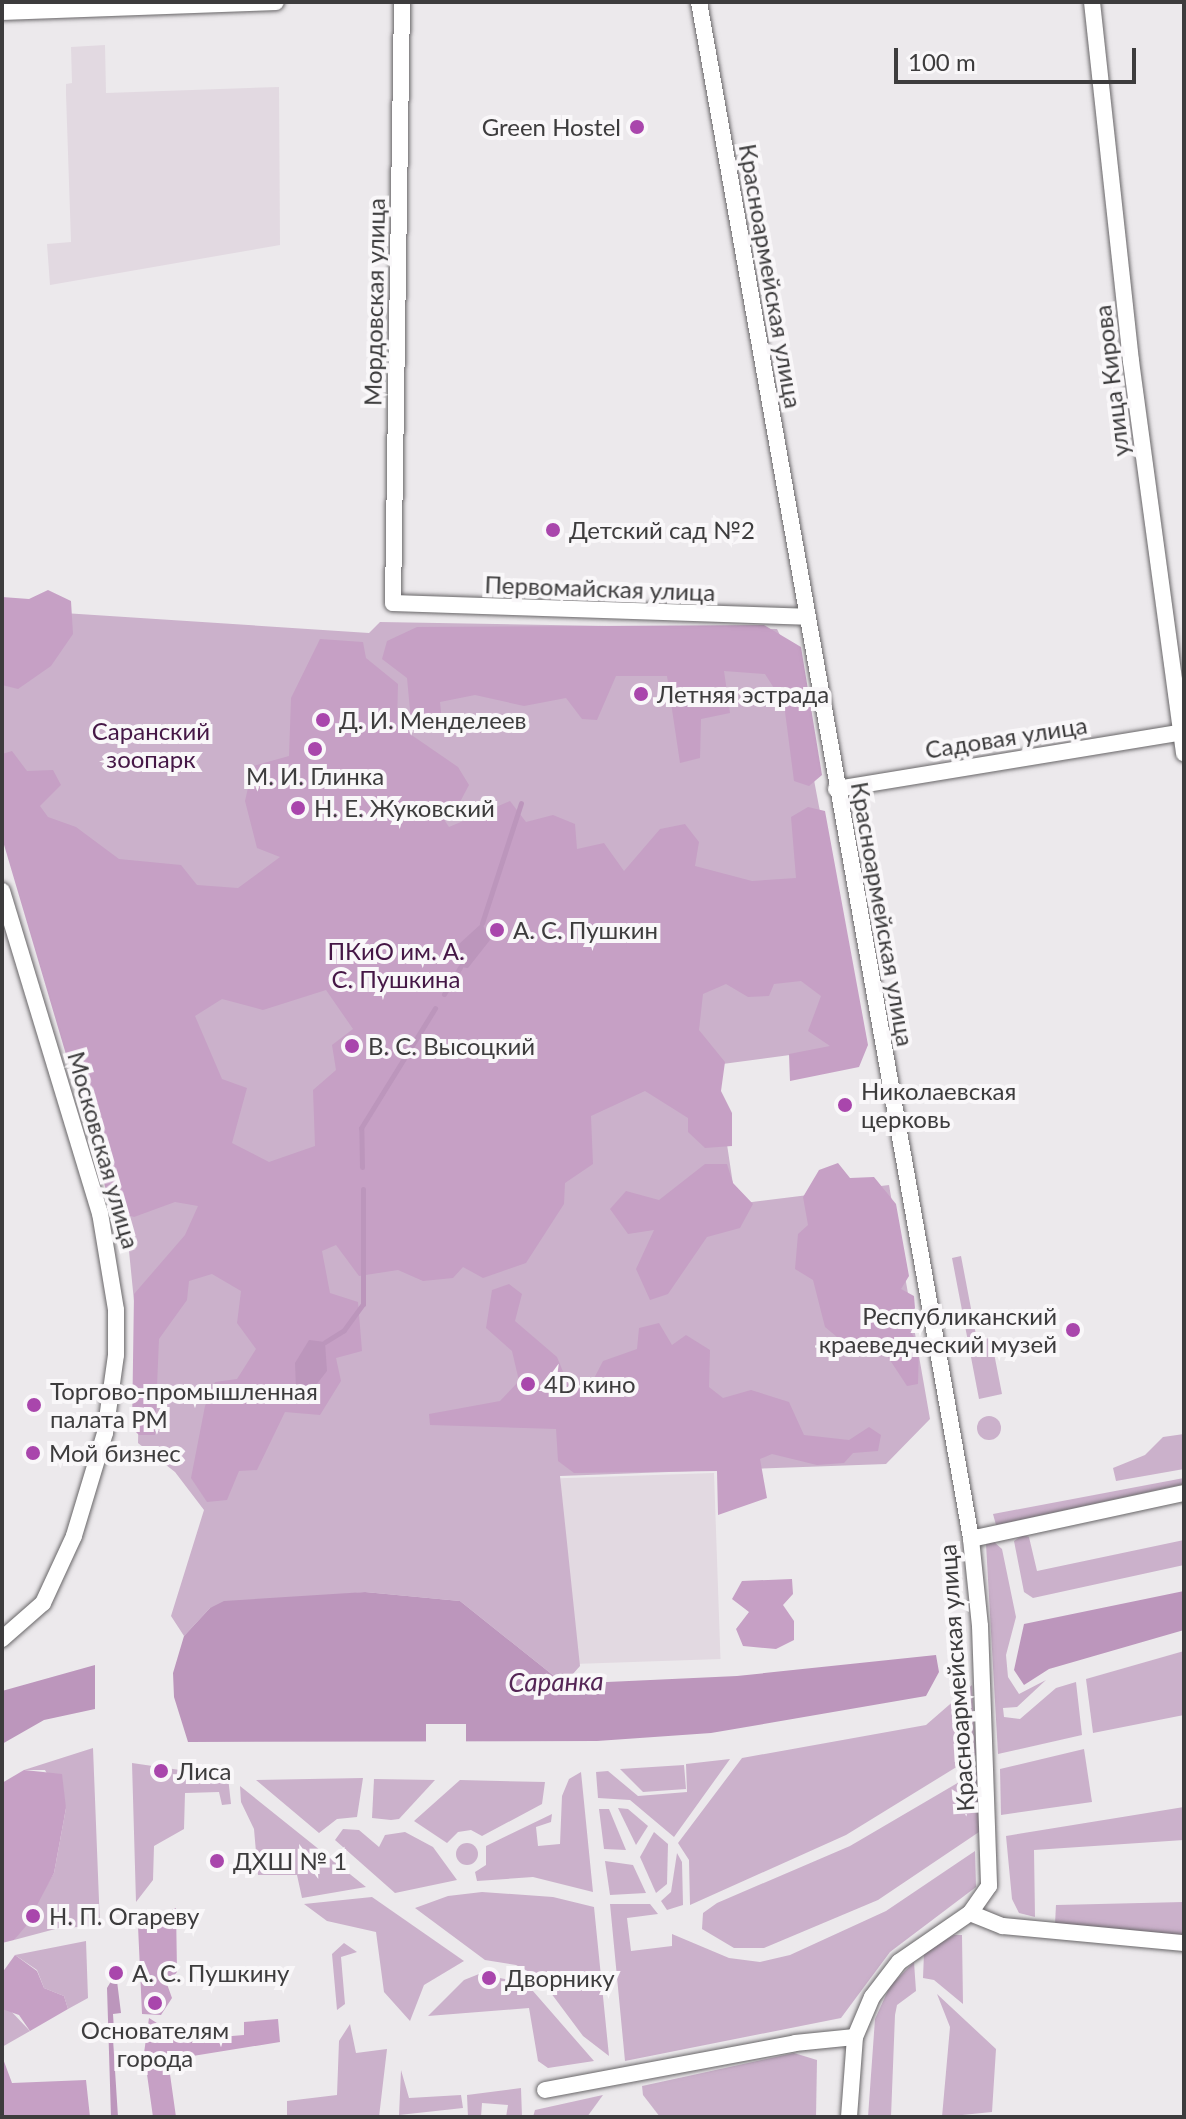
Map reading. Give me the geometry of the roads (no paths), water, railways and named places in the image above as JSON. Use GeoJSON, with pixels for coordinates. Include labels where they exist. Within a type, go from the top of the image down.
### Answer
{"type":"FeatureCollection","features":[{"type":"Feature","properties":{"kind":"street"},"geometry":{"type":"LineString","coordinates":[[2,12],[276,2]]}},
{"type":"Feature","properties":{"kind":"street","name":"Мордовская улица"},"geometry":{"type":"LineString","coordinates":[[393,603],[402,2]]}},
{"type":"Feature","properties":{"kind":"street","name":"Красноармейская улица"},"geometry":{"type":"LineString","coordinates":[[699,2],[971,1539],[991,1873],[984,1899],[970,1913],[899,1962],[872,1997],[855,2037],[849,2117]]}},
{"type":"Feature","properties":{"kind":"street","name":"улица Кирова"},"geometry":{"type":"LineString","coordinates":[[1092,2],[1131,361],[1184,753]]}},
{"type":"Feature","properties":{"kind":"street","name":"Первомайская улица"},"geometry":{"type":"LineString","coordinates":[[393,603],[806,617]]}},
{"type":"Feature","properties":{"kind":"street","name":"Садовая улица"},"geometry":{"type":"LineString","coordinates":[[836,789],[1182,732]]}},
{"type":"Feature","properties":{"kind":"street","name":"Московская улица"},"geometry":{"type":"LineString","coordinates":[[2,891],[105,1229],[116,1310],[105,1433],[74,1536],[43,1603],[2,1639]]}},
{"type":"Feature","properties":{"kind":"street"},"geometry":{"type":"LineString","coordinates":[[971,1539],[1184,1493]]}},
{"type":"Feature","properties":{"kind":"street"},"geometry":{"type":"LineString","coordinates":[[970,1913],[1003,1926],[1184,1943]]}},
{"type":"Feature","properties":{"kind":"street"},"geometry":{"type":"LineString","coordinates":[[545,2090],[795,2043],[855,2037]]}},
{"type":"Feature","properties":{"kind":"water"},"geometry":{"type":"Polygon","coordinates":[[[482,923],[490,940],[468,968],[460,967],[459,944],[482,923]]]}},
{"type":"Feature","properties":{"kind":"water"},"geometry":{"type":"Polygon","coordinates":[[[309,1340],[325,1342],[327,1371],[309,1394],[296,1389],[295,1363],[309,1340]]]}},
{"type":"Feature","properties":{"kind":"water"},"geometry":{"type":"Polygon","coordinates":[[[1184,1591],[1184,1630],[1049,1669],[1024,1685],[1014,1670],[1024,1624],[1184,1591]]]}},
{"type":"Feature","properties":{"kind":"water","name":"Саранка"},"geometry":{"type":"Polygon","coordinates":[[[365,1592],[460,1601],[564,1684],[737,1676],[936,1655],[939,1672],[926,1696],[711,1733],[597,1741],[188,1742],[174,1697],[173,1673],[184,1636],[210,1608],[224,1601],[365,1592]]]}},
{"type":"Feature","properties":{"kind":"water"},"geometry":{"type":"Polygon","coordinates":[[[95,1665],[95,1709],[44,1720],[2,1744],[2,1691],[95,1665]]]}},
{"type":"Feature","properties":{"kind":"water"},"geometry":{"type":"Polygon","coordinates":[[[116,1973],[121,2013],[113,2014],[114,2030],[121,2030],[121,2038],[113,2039],[118,2117],[111,2117],[107,1988],[116,1973]]]}},
{"type":"Feature","properties":{"kind":"waterway"},"geometry":{"type":"LineString","coordinates":[[482,923],[521,803]]}},
{"type":"Feature","properties":{"kind":"waterway"},"geometry":{"type":"LineString","coordinates":[[444,994],[460,967]]}},
{"type":"Feature","properties":{"kind":"waterway"},"geometry":{"type":"LineString","coordinates":[[362,1167],[361,1128],[435,1008]]}},
{"type":"Feature","properties":{"kind":"waterway"},"geometry":{"type":"LineString","coordinates":[[325,1342],[344,1330],[363,1304],[363,1189]]}},
{"type":"Feature","properties":{"kind":"place","name":"Green Hostel"},"geometry":{"type":"Point","coordinates":[637,127]}},
{"type":"Feature","properties":{"kind":"place","name":"Детский сад №2"},"geometry":{"type":"Point","coordinates":[553,530]}},
{"type":"Feature","properties":{"kind":"place","name":"Летняя эстрада"},"geometry":{"type":"Point","coordinates":[641,694]}},
{"type":"Feature","properties":{"kind":"place","name":"Д. И. Менделеев"},"geometry":{"type":"Point","coordinates":[323,720]}},
{"type":"Feature","properties":{"kind":"place","name":"М. И. Глинка"},"geometry":{"type":"Point","coordinates":[315,749]}},
{"type":"Feature","properties":{"kind":"place","name":"Н. Е. Жуковский"},"geometry":{"type":"Point","coordinates":[298,808]}},
{"type":"Feature","properties":{"kind":"place","name":"А. С. Пушкин"},"geometry":{"type":"Point","coordinates":[497,930]}},
{"type":"Feature","properties":{"kind":"place","name":"В. С. Высоцкий"},"geometry":{"type":"Point","coordinates":[352,1046]}},
{"type":"Feature","properties":{"kind":"place","name":"Николаевская церковь"},"geometry":{"type":"Point","coordinates":[845,1105]}},
{"type":"Feature","properties":{"kind":"place","name":"Республиканский краеведческий музей"},"geometry":{"type":"Point","coordinates":[1073,1330]}},
{"type":"Feature","properties":{"kind":"place","name":"4D кино"},"geometry":{"type":"Point","coordinates":[528,1384]}},
{"type":"Feature","properties":{"kind":"place","name":"Торгово-промышленная палата РМ"},"geometry":{"type":"Point","coordinates":[34,1405]}},
{"type":"Feature","properties":{"kind":"place","name":"Мой бизнес"},"geometry":{"type":"Point","coordinates":[33,1453]}},
{"type":"Feature","properties":{"kind":"place","name":"Лиса"},"geometry":{"type":"Point","coordinates":[161,1771]}},
{"type":"Feature","properties":{"kind":"place","name":"ДХШ № 1"},"geometry":{"type":"Point","coordinates":[217,1861]}},
{"type":"Feature","properties":{"kind":"place","name":"Н. П. Огареву"},"geometry":{"type":"Point","coordinates":[33,1916]}},
{"type":"Feature","properties":{"kind":"place","name":"А. С. Пушкину"},"geometry":{"type":"Point","coordinates":[116,1973]}},
{"type":"Feature","properties":{"kind":"place","name":"Дворнику"},"geometry":{"type":"Point","coordinates":[489,1978]}},
{"type":"Feature","properties":{"kind":"place","name":"Основателям города"},"geometry":{"type":"Point","coordinates":[155,2003]}},
{"type":"Feature","properties":{"kind":"park label","name":"Саранский зоопарк"},"geometry":{"type":"Point","coordinates":[151,745]}},
{"type":"Feature","properties":{"kind":"park label","name":"ПКиО им. А. С. Пушкина"},"geometry":{"type":"Point","coordinates":[396,965]}}]}
